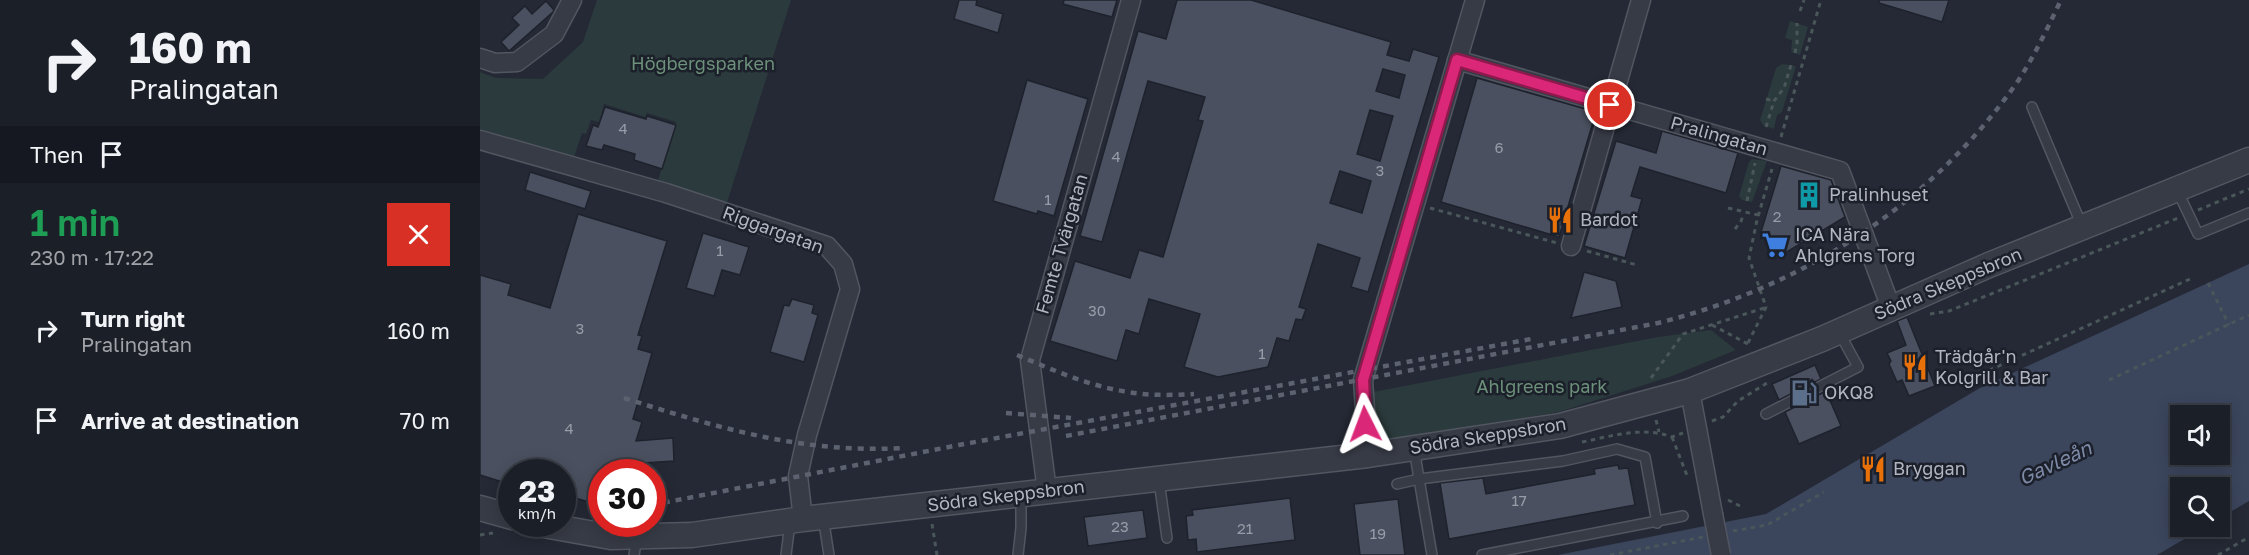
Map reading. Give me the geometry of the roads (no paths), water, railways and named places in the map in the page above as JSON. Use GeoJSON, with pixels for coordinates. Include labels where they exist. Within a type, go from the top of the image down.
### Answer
{"type":"FeatureCollection","features":[{"type":"Feature","properties":{"kind":"street"},"geometry":{"type":"LineString","coordinates":[[480,58],[495,63],[517,62],[554,34],[572,0]]}},
{"type":"Feature","properties":{"kind":"street","name":"Femte Tvärgatan"},"geometry":{"type":"LineString","coordinates":[[1047,491],[1030,360],[1131,0]]}},
{"type":"Feature","properties":{"kind":"street"},"geometry":{"type":"LineString","coordinates":[[1368,455],[1363,408],[1363,380],[1475,0]]}},
{"type":"Feature","properties":{"kind":"street"},"geometry":{"type":"LineString","coordinates":[[1571,246],[1641,0]]}},
{"type":"Feature","properties":{"kind":"street","name":"Pralingatan"},"geometry":{"type":"LineString","coordinates":[[1457,60],[1840,171],[1892,308]]}},
{"type":"Feature","properties":{"kind":"street","name":"Riggargatan"},"geometry":{"type":"LineString","coordinates":[[480,140],[666,193],[828,246],[843,264],[850,289],[807,435],[798,476],[806,519]]}},
{"type":"Feature","properties":{"kind":"street","name":"Södra Skeppsbron"},"geometry":{"type":"LineString","coordinates":[[576,531],[610,537],[636,546],[692,535],[806,519],[1368,455],[1560,426],[1690,391],[1838,332],[1989,266],[2249,160]]}},
{"type":"Feature","properties":{"kind":"street"},"geometry":{"type":"LineString","coordinates":[[1690,391],[1717,506],[1721,555]]}},
{"type":"Feature","properties":{"kind":"street"},"geometry":{"type":"LineString","coordinates":[[480,508],[498,513]]}},
{"type":"Feature","properties":{"kind":"lane"},"geometry":{"type":"LineString","coordinates":[[2032,107],[2083,228]]}},
{"type":"Feature","properties":{"kind":"lane"},"geometry":{"type":"LineString","coordinates":[[2177,190],[2198,234],[2249,213]]}},
{"type":"Feature","properties":{"kind":"lane"},"geometry":{"type":"LineString","coordinates":[[1766,414],[1858,367],[1838,332]]}},
{"type":"Feature","properties":{"kind":"lane"},"geometry":{"type":"LineString","coordinates":[[1414,448],[1432,555]]}},
{"type":"Feature","properties":{"kind":"lane"},"geometry":{"type":"LineString","coordinates":[[1397,484],[1419,479],[1563,461],[1617,449],[1645,457],[1657,523]]}},
{"type":"Feature","properties":{"kind":"lane"},"geometry":{"type":"LineString","coordinates":[[1159,478],[1167,538]]}},
{"type":"Feature","properties":{"kind":"lane"},"geometry":{"type":"LineString","coordinates":[[1018,555],[1021,495]]}},
{"type":"Feature","properties":{"kind":"lane"},"geometry":{"type":"LineString","coordinates":[[1482,555],[1657,523],[1683,516]]}},
{"type":"Feature","properties":{"kind":"lane"},"geometry":{"type":"LineString","coordinates":[[786,555],[806,519],[829,555]]}},
{"type":"Feature","properties":{"kind":"water","name":"Gavleån"},"geometry":{"type":"Polygon","coordinates":[[[2249,264],[2249,501],[2230,512],[2230,477],[2170,477],[2170,537],[2188,537],[2157,555],[1558,555],[1766,514],[1980,388],[2249,264]]]}},
{"type":"Feature","properties":{"kind":"railway"},"geometry":{"type":"LineString","coordinates":[[1066,436],[1658,323],[1712,307],[1763,287],[1813,263],[1860,235],[1905,202],[1946,166],[1984,125],[2018,81],[2036,51],[2061,0]]}},
{"type":"Feature","properties":{"kind":"railway"},"geometry":{"type":"LineString","coordinates":[[666,502],[959,445],[1531,339]]}},
{"type":"Feature","properties":{"kind":"railway"},"geometry":{"type":"LineString","coordinates":[[1017,355],[1099,386],[1153,395],[1194,394]]}},
{"type":"Feature","properties":{"kind":"railway"},"geometry":{"type":"LineString","coordinates":[[624,398],[728,429],[796,443],[868,449],[905,448]]}},
{"type":"Feature","properties":{"kind":"railway"},"geometry":{"type":"LineString","coordinates":[[1006,413],[1071,418]]}},
{"type":"Feature","properties":{"kind":"place","name":"Pralinhuset"},"geometry":{"type":"Point","coordinates":[1809,195]}},
{"type":"Feature","properties":{"kind":"place","name":"Bardot"},"geometry":{"type":"Point","coordinates":[1560,220]}},
{"type":"Feature","properties":{"kind":"place","name":"ICA Nära Ahlgrens Torg"},"geometry":{"type":"Point","coordinates":[1775,245]}},
{"type":"Feature","properties":{"kind":"place","name":"Trädgår'n Kolgrill & Bar"},"geometry":{"type":"Point","coordinates":[1915,367]}},
{"type":"Feature","properties":{"kind":"place","name":"OKQ8"},"geometry":{"type":"Point","coordinates":[1804,393]}},
{"type":"Feature","properties":{"kind":"place","name":"Bryggan"},"geometry":{"type":"Point","coordinates":[1873,469]}},
{"type":"Feature","properties":{"kind":"park label","name":"Högbergsparken"},"geometry":{"type":"Point","coordinates":[703,64]}},
{"type":"Feature","properties":{"kind":"park label","name":"Ahlgreens park"},"geometry":{"type":"Point","coordinates":[1542,387]}}]}
